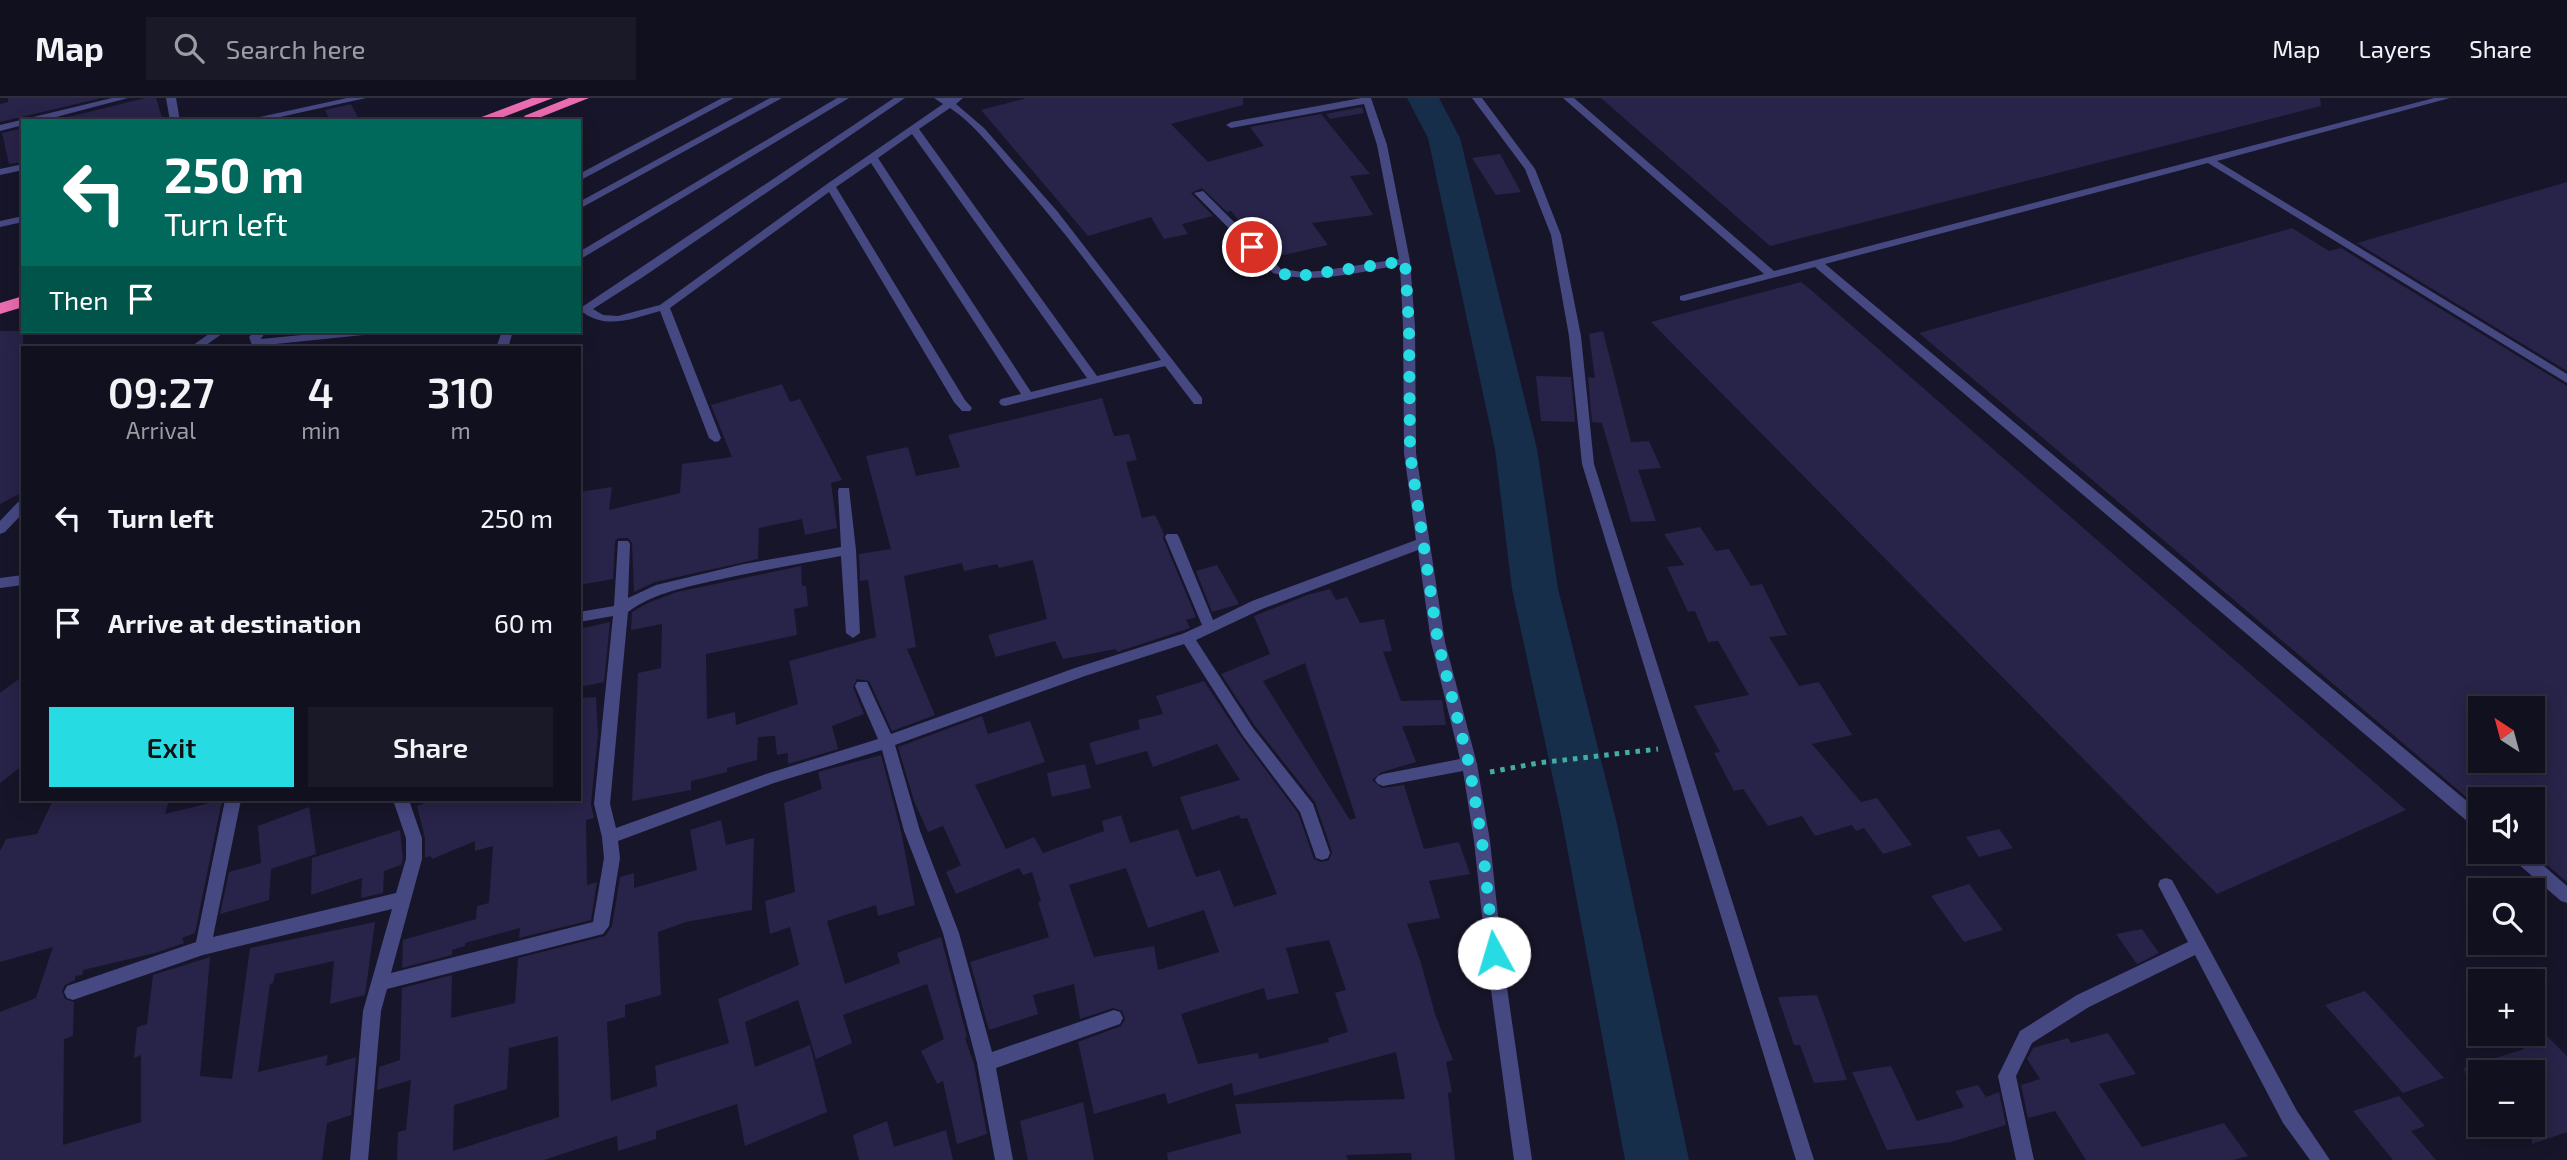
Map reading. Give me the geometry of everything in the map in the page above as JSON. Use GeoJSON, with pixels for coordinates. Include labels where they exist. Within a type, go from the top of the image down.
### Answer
{"type":"FeatureCollection","features":[{"type":"Feature","properties":{"kind":"highway"},"geometry":{"type":"LineString","coordinates":[[498,118],[546,98]]}},
{"type":"Feature","properties":{"kind":"highway"},"geometry":{"type":"LineString","coordinates":[[523,119],[582,98]]}},
{"type":"Feature","properties":{"kind":"highway"},"geometry":{"type":"LineString","coordinates":[[0,294],[21,287]]}},
{"type":"Feature","properties":{"kind":"highway"},"geometry":{"type":"LineString","coordinates":[[0,309],[21,301]]}},
{"type":"Feature","properties":{"kind":"street"},"geometry":{"type":"LineString","coordinates":[[35,119],[103,100],[123,98]]}},
{"type":"Feature","properties":{"kind":"street"},"geometry":{"type":"LineString","coordinates":[[171,98],[175,119]]}},
{"type":"Feature","properties":{"kind":"street"},"geometry":{"type":"LineString","coordinates":[[257,119],[360,98]]}},
{"type":"Feature","properties":{"kind":"street"},"geometry":{"type":"LineString","coordinates":[[581,205],[777,98]]}},
{"type":"Feature","properties":{"kind":"street"},"geometry":{"type":"LineString","coordinates":[[581,256],[844,98]]}},
{"type":"Feature","properties":{"kind":"street"},"geometry":{"type":"LineString","coordinates":[[582,310],[639,275],[900,98]]}},
{"type":"Feature","properties":{"kind":"street"},"geometry":{"type":"LineString","coordinates":[[939,98],[954,100],[1033,189],[1198,401]]}},
{"type":"Feature","properties":{"kind":"street"},"geometry":{"type":"LineString","coordinates":[[1477,98],[1530,169],[1556,235],[1575,336],[1588,464],[1805,1160]]}},
{"type":"Feature","properties":{"kind":"street"},"geometry":{"type":"LineString","coordinates":[[1568,98],[1772,275]]}},
{"type":"Feature","properties":{"kind":"street"},"geometry":{"type":"LineString","coordinates":[[1684,298],[2445,98]]}},
{"type":"Feature","properties":{"kind":"street"},"geometry":{"type":"LineString","coordinates":[[1231,125],[1367,99],[1390,179],[1405,261],[1409,326],[1410,453],[1438,642],[1470,770],[1482,841],[1494,953],[1523,1160]]}},
{"type":"Feature","properties":{"kind":"street"},"geometry":{"type":"LineString","coordinates":[[582,310],[600,318],[618,319],[664,307],[954,100]]}},
{"type":"Feature","properties":{"kind":"street"},"geometry":{"type":"LineString","coordinates":[[581,177],[725,101],[747,114]]}},
{"type":"Feature","properties":{"kind":"street"},"geometry":{"type":"LineString","coordinates":[[0,128],[21,123]]}},
{"type":"Feature","properties":{"kind":"street"},"geometry":{"type":"LineString","coordinates":[[914,128],[1094,380]]}},
{"type":"Feature","properties":{"kind":"street"},"geometry":{"type":"LineString","coordinates":[[872,157],[1027,395]]}},
{"type":"Feature","properties":{"kind":"street"},"geometry":{"type":"LineString","coordinates":[[2209,160],[2567,379]]}},
{"type":"Feature","properties":{"kind":"street"},"geometry":{"type":"LineString","coordinates":[[0,172],[21,167]]}},
{"type":"Feature","properties":{"kind":"street"},"geometry":{"type":"LineString","coordinates":[[831,186],[966,408]]}},
{"type":"Feature","properties":{"kind":"street"},"geometry":{"type":"LineString","coordinates":[[1199,193],[1284,275],[1305,276],[1405,261]]}},
{"type":"Feature","properties":{"kind":"street"},"geometry":{"type":"LineString","coordinates":[[0,224],[21,219]]}},
{"type":"Feature","properties":{"kind":"street"},"geometry":{"type":"LineString","coordinates":[[1816,263],[2468,812]]}},
{"type":"Feature","properties":{"kind":"street"},"geometry":{"type":"LineString","coordinates":[[664,307],[715,438]]}},
{"type":"Feature","properties":{"kind":"street"},"geometry":{"type":"LineString","coordinates":[[198,346],[217,333]]}},
{"type":"Feature","properties":{"kind":"street"},"geometry":{"type":"LineString","coordinates":[[259,333],[255,337],[257,343],[348,333]]}},
{"type":"Feature","properties":{"kind":"street"},"geometry":{"type":"LineString","coordinates":[[1006,402],[1168,362]]}},
{"type":"Feature","properties":{"kind":"street"},"geometry":{"type":"LineString","coordinates":[[844,491],[853,633]]}},
{"type":"Feature","properties":{"kind":"street"},"geometry":{"type":"LineString","coordinates":[[0,529],[21,507]]}},
{"type":"Feature","properties":{"kind":"street"},"geometry":{"type":"LineString","coordinates":[[1172,537],[1187,569],[1193,593],[1210,627]]}},
{"type":"Feature","properties":{"kind":"street"},"geometry":{"type":"LineString","coordinates":[[381,983],[601,926],[612,858],[602,804],[621,610],[623,544]]}},
{"type":"Feature","properties":{"kind":"street"},"geometry":{"type":"LineString","coordinates":[[610,837],[771,778],[887,742],[1080,672],[1187,638],[1256,604],[1423,544]]}},
{"type":"Feature","properties":{"kind":"street"},"geometry":{"type":"LineString","coordinates":[[581,617],[621,610],[639,597],[656,590],[744,569],[849,550]]}},
{"type":"Feature","properties":{"kind":"street"},"geometry":{"type":"LineString","coordinates":[[0,583],[21,580]]}},
{"type":"Feature","properties":{"kind":"street"},"geometry":{"type":"LineString","coordinates":[[1187,638],[1248,732],[1307,809],[1322,853]]}},
{"type":"Feature","properties":{"kind":"street"},"geometry":{"type":"LineString","coordinates":[[862,686],[887,742],[912,831],[951,933],[986,1063],[1004,1160]]}},
{"type":"Feature","properties":{"kind":"street"},"geometry":{"type":"LineString","coordinates":[[1383,780],[1470,770]]}},
{"type":"Feature","properties":{"kind":"street"},"geometry":{"type":"LineString","coordinates":[[203,947],[233,801]]}},
{"type":"Feature","properties":{"kind":"street"},"geometry":{"type":"LineString","coordinates":[[359,1160],[368,1040],[414,859],[414,838],[401,801]]}},
{"type":"Feature","properties":{"kind":"street"},"geometry":{"type":"LineString","coordinates":[[2530,864],[2567,895]]}},
{"type":"Feature","properties":{"kind":"street"},"geometry":{"type":"LineString","coordinates":[[2166,886],[2290,1117],[2321,1160]]}},
{"type":"Feature","properties":{"kind":"street"},"geometry":{"type":"LineString","coordinates":[[73,992],[203,947],[402,900]]}},
{"type":"Feature","properties":{"kind":"street"},"geometry":{"type":"LineString","coordinates":[[2025,1160],[2007,1076],[2026,1037],[2083,1001],[2198,945]]}},
{"type":"Feature","properties":{"kind":"street"},"geometry":{"type":"LineString","coordinates":[[986,1063],[1114,1018]]}},
{"type":"Feature","properties":{"kind":"path"},"geometry":{"type":"LineString","coordinates":[[1470,770],[1631,751]]}},
{"type":"Feature","properties":{"kind":"building"},"geometry":{"type":"Polygon","coordinates":[[[8,98],[98,99],[0,122],[0,104],[8,102],[8,98]]]}},
{"type":"Feature","properties":{"kind":"building"},"geometry":{"type":"Polygon","coordinates":[[[145,98],[156,98],[162,119],[60,119],[145,98]]]}},
{"type":"Feature","properties":{"kind":"building"},"geometry":{"type":"Polygon","coordinates":[[[1026,98],[1243,98],[1243,105],[1171,124],[1208,162],[1264,146],[1250,127],[1321,114],[1370,174],[1350,176],[1373,215],[1312,223],[1328,245],[1275,257],[1262,240],[1257,241],[1231,211],[1227,212],[1202,188],[1191,193],[1213,216],[1182,224],[1188,234],[1164,239],[1151,217],[1088,236],[981,110],[1026,98]]]}},
{"type":"Feature","properties":{"kind":"building"},"geometry":{"type":"Polygon","coordinates":[[[1601,98],[2320,98],[2321,106],[1770,246],[1601,98]]]}},
{"type":"Feature","properties":{"kind":"building"},"geometry":{"type":"Polygon","coordinates":[[[351,104],[359,119],[329,119],[325,110],[351,104]]]}},
{"type":"Feature","properties":{"kind":"building"},"geometry":{"type":"Polygon","coordinates":[[[1362,107],[1364,113],[1330,119],[1326,114],[1362,107]]]}},
{"type":"Feature","properties":{"kind":"building"},"geometry":{"type":"Polygon","coordinates":[[[21,128],[21,162],[9,164],[2,133],[21,128]]]}},
{"type":"Feature","properties":{"kind":"building"},"geometry":{"type":"Polygon","coordinates":[[[1500,154],[1521,192],[1496,195],[1472,158],[1500,154]]]}},
{"type":"Feature","properties":{"kind":"building"},"geometry":{"type":"Polygon","coordinates":[[[2567,182],[2567,371],[2357,243],[2567,182]]]}},
{"type":"Feature","properties":{"kind":"building"},"geometry":{"type":"Polygon","coordinates":[[[2292,228],[2329,251],[2341,248],[2567,386],[2567,882],[2545,863],[2545,787],[2468,787],[2468,798],[1919,333],[2292,228]]]}},
{"type":"Feature","properties":{"kind":"building"},"geometry":{"type":"Polygon","coordinates":[[[1801,282],[2406,810],[2217,894],[1651,322],[1801,282]]]}},
{"type":"Feature","properties":{"kind":"building"},"geometry":{"type":"Polygon","coordinates":[[[0,331],[21,331],[21,493],[0,504],[0,331]]]}},
{"type":"Feature","properties":{"kind":"building"},"geometry":{"type":"Polygon","coordinates":[[[1603,331],[1631,442],[1649,441],[1661,468],[1638,470],[1656,521],[1631,522],[1602,423],[1592,422],[1588,377],[1595,378],[1589,334],[1603,331]]]}},
{"type":"Feature","properties":{"kind":"building"},"geometry":{"type":"Polygon","coordinates":[[[1536,376],[1571,377],[1575,422],[1541,421],[1536,376]]]}},
{"type":"Feature","properties":{"kind":"building"},"geometry":{"type":"Polygon","coordinates":[[[782,384],[790,402],[800,399],[842,480],[831,483],[837,528],[805,535],[802,519],[759,528],[758,559],[655,582],[634,592],[632,543],[628,538],[618,538],[615,541],[613,579],[581,585],[581,492],[612,487],[609,510],[680,493],[682,464],[732,457],[711,405],[782,384]]]}},
{"type":"Feature","properties":{"kind":"building"},"geometry":{"type":"Polygon","coordinates":[[[1102,398],[1114,436],[1129,434],[1137,460],[1126,462],[1142,518],[1155,515],[1164,534],[1163,538],[1196,617],[1186,620],[1190,628],[1117,652],[1116,649],[1063,659],[1055,641],[996,657],[988,635],[1047,619],[1033,560],[999,568],[997,564],[964,571],[962,563],[904,576],[916,647],[907,649],[935,715],[892,731],[869,681],[857,679],[853,687],[864,714],[832,726],[838,749],[788,764],[788,753],[777,755],[775,736],[758,737],[757,760],[727,768],[727,772],[691,781],[691,790],[632,801],[638,673],[661,668],[662,624],[631,630],[632,612],[677,592],[801,566],[802,586],[806,586],[808,606],[794,609],[797,635],[706,654],[707,719],[735,712],[736,725],[798,704],[789,661],[876,637],[868,580],[860,581],[859,554],[891,549],[866,456],[908,447],[916,476],[960,467],[948,435],[1102,398]]]}},
{"type":"Feature","properties":{"kind":"building"},"geometry":{"type":"Polygon","coordinates":[[[1700,527],[1716,551],[1729,549],[1751,586],[1762,584],[1787,635],[1769,637],[1799,686],[1819,682],[1852,735],[1812,744],[1861,802],[1877,798],[1912,845],[1883,854],[1864,828],[1856,831],[1852,825],[1815,836],[1802,816],[1768,826],[1743,789],[1734,791],[1714,753],[1720,752],[1694,706],[1749,695],[1718,641],[1708,642],[1695,611],[1688,612],[1667,567],[1684,565],[1664,534],[1700,527]]]}},
{"type":"Feature","properties":{"kind":"building"},"geometry":{"type":"Polygon","coordinates":[[[1217,565],[1239,604],[1212,612],[1196,571],[1217,565]]]}},
{"type":"Feature","properties":{"kind":"building"},"geometry":{"type":"Polygon","coordinates":[[[1330,589],[1336,600],[1347,597],[1360,623],[1384,619],[1392,651],[1383,652],[1401,701],[1442,700],[1446,725],[1402,726],[1416,762],[1382,772],[1372,780],[1382,788],[1404,785],[1424,849],[1459,842],[1470,874],[1429,881],[1440,918],[1407,924],[1435,1014],[1453,1060],[1446,1062],[1452,1092],[1448,1093],[1455,1160],[1412,1160],[1411,1153],[1346,1155],[1348,1160],[1168,1160],[1167,1153],[1241,1133],[1235,1104],[1405,1099],[1396,1052],[1234,1096],[1232,1083],[1168,1104],[1165,1093],[1094,1114],[1078,1042],[1121,1026],[1125,1019],[1122,1011],[1113,1008],[1080,1019],[1074,984],[1033,995],[1038,1014],[989,1030],[970,962],[1049,937],[1032,872],[1023,875],[1019,868],[956,894],[946,872],[961,865],[943,826],[928,832],[914,801],[898,747],[982,716],[988,734],[1030,721],[1045,762],[975,785],[1006,849],[1034,837],[1043,853],[1104,831],[1102,821],[1121,815],[1130,843],[1178,829],[1196,877],[1220,870],[1234,907],[1277,894],[1247,818],[1241,819],[1239,815],[1192,830],[1180,797],[1240,780],[1217,744],[1153,767],[1147,751],[1096,765],[1089,743],[1140,729],[1138,720],[1163,714],[1156,696],[1204,681],[1241,737],[1298,813],[1314,859],[1321,862],[1329,860],[1332,852],[1315,802],[1255,726],[1221,674],[1270,654],[1254,616],[1330,589]],[[1305,663],[1263,681],[1350,820],[1356,818],[1305,663]],[[1126,868],[1069,885],[1094,957],[1154,946],[1158,970],[1219,952],[1204,910],[1148,928],[1126,868]],[[1329,940],[1286,948],[1299,993],[1267,1000],[1264,988],[1181,1014],[1198,1064],[1258,1053],[1259,1059],[1329,1042],[1328,1038],[1348,1032],[1335,993],[1346,990],[1329,940]]]}},
{"type":"Feature","properties":{"kind":"building"},"geometry":{"type":"Polygon","coordinates":[[[610,622],[604,682],[581,687],[581,629],[610,622]]]}},
{"type":"Feature","properties":{"kind":"building"},"geometry":{"type":"Polygon","coordinates":[[[21,677],[21,767],[0,783],[0,693],[21,677]]]}},
{"type":"Feature","properties":{"kind":"building"},"geometry":{"type":"Polygon","coordinates":[[[596,697],[598,734],[591,804],[594,818],[586,820],[587,885],[597,882],[591,920],[519,938],[520,928],[465,943],[465,946],[452,950],[452,955],[402,968],[403,940],[476,919],[477,906],[489,903],[493,846],[475,851],[475,841],[432,859],[431,856],[425,858],[425,838],[417,806],[430,801],[581,801],[581,698],[596,697]]]}},
{"type":"Feature","properties":{"kind":"building"},"geometry":{"type":"Polygon","coordinates":[[[881,755],[901,831],[915,905],[878,916],[876,905],[827,921],[845,984],[900,963],[897,953],[941,937],[967,1037],[965,1038],[974,1064],[987,1134],[957,1144],[943,1081],[937,1084],[921,1051],[944,1039],[927,984],[843,1015],[852,1043],[816,1059],[798,1000],[745,1022],[755,1067],[810,1045],[827,1112],[745,1146],[737,1104],[656,1131],[656,1139],[618,1151],[617,1136],[544,1160],[397,1160],[398,1132],[406,1130],[411,1080],[377,1090],[379,1067],[400,1060],[402,988],[452,975],[451,1018],[515,1003],[518,958],[605,936],[612,926],[620,877],[634,873],[634,888],[697,870],[690,830],[721,820],[726,845],[754,838],[752,910],[686,922],[658,932],[661,995],[625,1005],[625,1017],[607,1022],[611,1101],[657,1086],[655,1066],[729,1043],[718,999],[799,965],[790,927],[770,934],[765,901],[795,892],[784,803],[822,789],[818,772],[881,755]],[[558,1036],[509,1048],[507,1089],[454,1105],[453,1151],[559,1117],[558,1036]]]}},
{"type":"Feature","properties":{"kind":"building"},"geometry":{"type":"Polygon","coordinates":[[[1085,764],[1091,788],[1052,797],[1047,773],[1085,764]]]}},
{"type":"Feature","properties":{"kind":"building"},"geometry":{"type":"Polygon","coordinates":[[[53,801],[169,801],[165,814],[222,801],[195,933],[182,938],[184,943],[155,953],[83,970],[82,975],[75,976],[75,980],[65,985],[62,991],[65,999],[74,1002],[73,1036],[64,1039],[63,1145],[141,1122],[141,1055],[134,1058],[137,1027],[147,1024],[153,975],[210,957],[200,1076],[232,1079],[250,948],[375,922],[365,995],[330,1004],[334,961],[275,974],[273,983],[270,984],[258,1072],[328,1055],[326,1066],[356,1057],[351,1115],[327,1123],[322,1160],[0,1160],[0,1012],[36,998],[53,947],[0,962],[0,851],[6,839],[37,834],[53,801]]]}},
{"type":"Feature","properties":{"kind":"building"},"geometry":{"type":"Polygon","coordinates":[[[309,807],[316,854],[271,869],[269,900],[220,914],[229,872],[261,863],[258,826],[309,807]]]}},
{"type":"Feature","properties":{"kind":"building"},"geometry":{"type":"Polygon","coordinates":[[[1999,829],[2013,848],[1979,857],[1966,837],[1999,829]]]}},
{"type":"Feature","properties":{"kind":"building"},"geometry":{"type":"Polygon","coordinates":[[[400,830],[403,859],[401,865],[384,871],[383,893],[361,898],[362,878],[311,895],[312,858],[400,830]]]}},
{"type":"Feature","properties":{"kind":"building"},"geometry":{"type":"Polygon","coordinates":[[[1969,884],[2003,930],[1964,942],[1931,896],[1969,884]]]}},
{"type":"Feature","properties":{"kind":"building"},"geometry":{"type":"Polygon","coordinates":[[[2142,929],[2159,953],[2137,964],[2116,934],[2142,929]]]}},
{"type":"Feature","properties":{"kind":"building"},"geometry":{"type":"Polygon","coordinates":[[[2365,991],[2444,1078],[2403,1093],[2325,1005],[2365,991]]]}},
{"type":"Feature","properties":{"kind":"building"},"geometry":{"type":"Polygon","coordinates":[[[1817,995],[1847,1080],[1814,1083],[1800,1045],[1794,1045],[1778,997],[1817,995]]]}},
{"type":"Feature","properties":{"kind":"building"},"geometry":{"type":"Polygon","coordinates":[[[2108,1033],[2136,1074],[2099,1084],[2142,1147],[2224,1123],[2248,1156],[2233,1160],[2086,1160],[2055,1111],[2028,1118],[2021,1085],[2040,1079],[2027,1059],[2033,1048],[2068,1038],[2071,1043],[2108,1033]]]}},
{"type":"Feature","properties":{"kind":"building"},"geometry":{"type":"Polygon","coordinates":[[[2545,1034],[2567,1056],[2567,1132],[2532,1144],[2532,1137],[2545,1137],[2545,1060],[2489,1060],[2524,1049],[2521,1046],[2545,1046],[2545,1034]]]}},
{"type":"Feature","properties":{"kind":"building"},"geometry":{"type":"Polygon","coordinates":[[[1891,1066],[1917,1121],[1964,1107],[1955,1091],[1978,1085],[1986,1097],[1999,1092],[2006,1125],[1951,1142],[1887,1150],[1852,1072],[1891,1066]]]}},
{"type":"Feature","properties":{"kind":"building"},"geometry":{"type":"Polygon","coordinates":[[[2399,1096],[2425,1126],[2411,1131],[2436,1160],[2393,1160],[2353,1111],[2399,1096]]]}},
{"type":"Feature","properties":{"kind":"building"},"geometry":{"type":"Polygon","coordinates":[[[1083,1102],[1094,1160],[1028,1160],[1020,1121],[1083,1102]]]}},
{"type":"Feature","properties":{"kind":"building"},"geometry":{"type":"Polygon","coordinates":[[[887,1121],[894,1147],[946,1130],[953,1160],[859,1160],[853,1135],[887,1121]]]}},
{"type":"Feature","properties":{"kind":"waterway"},"geometry":{"type":"LineString","coordinates":[[1423,98],[1444,138],[1516,449],[1535,589],[1589,820],[1657,1160]]}},
{"type":"Feature","properties":{"kind":"route"},"geometry":{"type":"LineString","coordinates":[[1252,247],[1277,271],[1292,277],[1405,261],[1409,326],[1410,453],[1438,642],[1469,764],[1482,841],[1494,953]]}}]}
